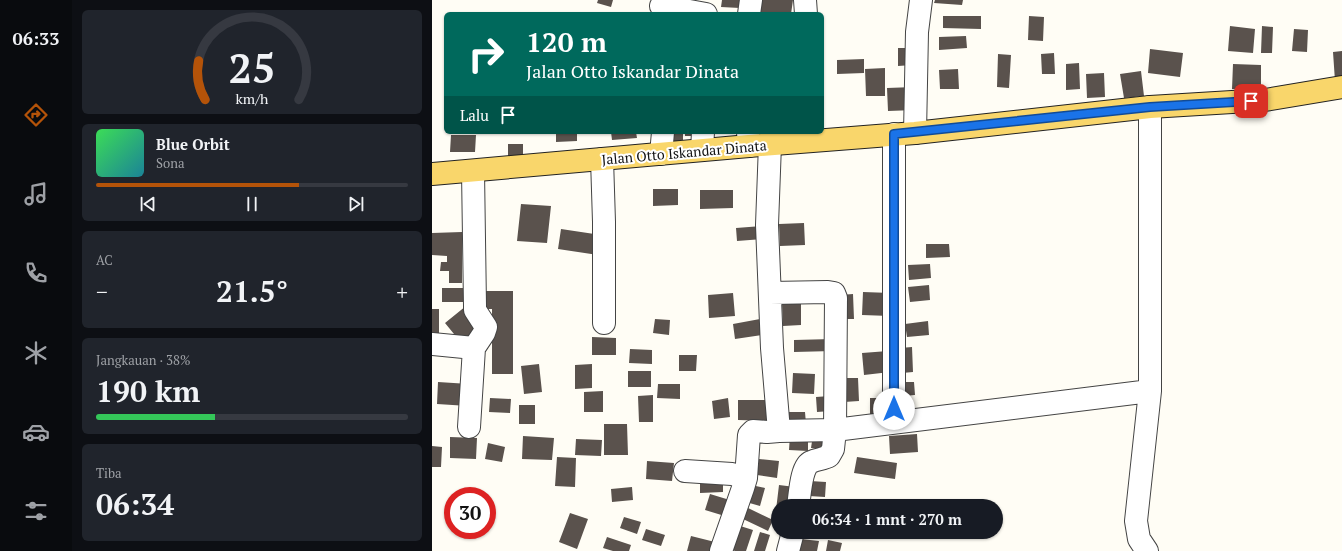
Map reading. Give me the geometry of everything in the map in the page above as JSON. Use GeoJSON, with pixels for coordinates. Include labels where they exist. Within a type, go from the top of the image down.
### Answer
{"type":"FeatureCollection","features":[{"type":"Feature","properties":{"kind":"main road","name":"Jalan Otto Iskandar Dinata"},"geometry":{"type":"LineString","coordinates":[[432,174],[661,154],[702,141],[749,139],[770,144],[811,136],[904,134],[1150,107],[1265,100],[1342,87]]}},
{"type":"Feature","properties":{"kind":"street"},"geometry":{"type":"LineString","coordinates":[[706,12],[708,0]]}},
{"type":"Feature","properties":{"kind":"street"},"geometry":{"type":"LineString","coordinates":[[749,12],[751,0]]}},
{"type":"Feature","properties":{"kind":"street"},"geometry":{"type":"LineString","coordinates":[[805,0],[806,12]]}},
{"type":"Feature","properties":{"kind":"street"},"geometry":{"type":"LineString","coordinates":[[894,409],[904,134],[921,0]]}},
{"type":"Feature","properties":{"kind":"street"},"geometry":{"type":"LineString","coordinates":[[661,6],[695,12]]}},
{"type":"Feature","properties":{"kind":"street"},"geometry":{"type":"LineString","coordinates":[[1148,551],[1139,539],[1136,521],[1150,391],[1150,107]]}},
{"type":"Feature","properties":{"kind":"street"},"geometry":{"type":"LineString","coordinates":[[661,154],[663,134]]}},
{"type":"Feature","properties":{"kind":"street"},"geometry":{"type":"LineString","coordinates":[[770,144],[767,225],[772,348],[779,431]]}},
{"type":"Feature","properties":{"kind":"street"},"geometry":{"type":"LineString","coordinates":[[602,159],[604,222],[604,323]]}},
{"type":"Feature","properties":{"kind":"street"},"geometry":{"type":"LineString","coordinates":[[469,427],[474,348],[484,334],[486,327],[475,310],[474,171]]}},
{"type":"Feature","properties":{"kind":"street"},"geometry":{"type":"LineString","coordinates":[[770,293],[828,292],[835,294],[836,298],[835,430],[833,449],[829,456],[811,462],[805,467],[799,499]]}},
{"type":"Feature","properties":{"kind":"street"},"geometry":{"type":"LineString","coordinates":[[432,344],[474,348]]}},
{"type":"Feature","properties":{"kind":"street"},"geometry":{"type":"LineString","coordinates":[[721,551],[746,478],[750,434],[753,431],[835,430],[1150,391]]}},
{"type":"Feature","properties":{"kind":"street"},"geometry":{"type":"LineString","coordinates":[[685,471],[732,474],[746,478]]}},
{"type":"Feature","properties":{"kind":"street"},"geometry":{"type":"LineString","coordinates":[[788,551],[791,539]]}},
{"type":"Feature","properties":{"kind":"building"},"geometry":{"type":"Polygon","coordinates":[[[598,0],[613,0],[611,7],[597,3],[598,0]]]}},
{"type":"Feature","properties":{"kind":"building"},"geometry":{"type":"Polygon","coordinates":[[[722,0],[741,0],[740,8],[721,7],[722,0]]]}},
{"type":"Feature","properties":{"kind":"building"},"geometry":{"type":"Polygon","coordinates":[[[757,0],[793,0],[791,12],[754,12],[757,0]]]}},
{"type":"Feature","properties":{"kind":"building"},"geometry":{"type":"Polygon","coordinates":[[[935,0],[963,0],[962,5],[934,3],[935,0]]]}},
{"type":"Feature","properties":{"kind":"building"},"geometry":{"type":"Polygon","coordinates":[[[943,16],[981,16],[981,29],[943,28],[943,16]]]}},
{"type":"Feature","properties":{"kind":"building"},"geometry":{"type":"Polygon","coordinates":[[[1029,16],[1044,17],[1043,41],[1028,40],[1029,16]]]}},
{"type":"Feature","properties":{"kind":"building"},"geometry":{"type":"Polygon","coordinates":[[[1230,26],[1255,29],[1253,53],[1228,51],[1230,26]]]}},
{"type":"Feature","properties":{"kind":"building"},"geometry":{"type":"Polygon","coordinates":[[[1262,26],[1273,27],[1272,53],[1261,53],[1262,26]]]}},
{"type":"Feature","properties":{"kind":"building"},"geometry":{"type":"Polygon","coordinates":[[[1294,29],[1308,30],[1307,52],[1292,51],[1294,29]]]}},
{"type":"Feature","properties":{"kind":"building"},"geometry":{"type":"Polygon","coordinates":[[[966,36],[967,48],[939,50],[939,37],[966,36]]]}},
{"type":"Feature","properties":{"kind":"building"},"geometry":{"type":"Polygon","coordinates":[[[898,48],[912,48],[912,65],[898,66],[898,48]]]}},
{"type":"Feature","properties":{"kind":"building"},"geometry":{"type":"Polygon","coordinates":[[[1150,49],[1183,53],[1180,77],[1148,73],[1150,49]]]}},
{"type":"Feature","properties":{"kind":"building"},"geometry":{"type":"Polygon","coordinates":[[[1342,51],[1342,81],[1335,81],[1333,52],[1342,51]]]}},
{"type":"Feature","properties":{"kind":"building"},"geometry":{"type":"Polygon","coordinates":[[[1054,53],[1055,74],[1042,74],[1041,54],[1054,53]]]}},
{"type":"Feature","properties":{"kind":"building"},"geometry":{"type":"Polygon","coordinates":[[[998,54],[1011,55],[1009,88],[997,87],[998,54]]]}},
{"type":"Feature","properties":{"kind":"building"},"geometry":{"type":"Polygon","coordinates":[[[864,59],[864,73],[837,74],[837,60],[864,59]]]}},
{"type":"Feature","properties":{"kind":"building"},"geometry":{"type":"Polygon","coordinates":[[[1079,63],[1080,89],[1066,90],[1066,64],[1079,63]]]}},
{"type":"Feature","properties":{"kind":"building"},"geometry":{"type":"Polygon","coordinates":[[[1233,64],[1261,65],[1261,90],[1232,89],[1233,64]]]}},
{"type":"Feature","properties":{"kind":"building"},"geometry":{"type":"Polygon","coordinates":[[[885,68],[885,96],[866,96],[865,69],[885,68]]]}},
{"type":"Feature","properties":{"kind":"building"},"geometry":{"type":"Polygon","coordinates":[[[958,69],[959,89],[940,89],[939,70],[958,69]]]}},
{"type":"Feature","properties":{"kind":"building"},"geometry":{"type":"Polygon","coordinates":[[[1141,71],[1144,96],[1124,98],[1120,74],[1141,71]]]}},
{"type":"Feature","properties":{"kind":"building"},"geometry":{"type":"Polygon","coordinates":[[[1104,73],[1105,97],[1087,98],[1086,74],[1104,73]]]}},
{"type":"Feature","properties":{"kind":"building"},"geometry":{"type":"Polygon","coordinates":[[[914,87],[915,110],[888,111],[887,88],[914,87]]]}},
{"type":"Feature","properties":{"kind":"building"},"geometry":{"type":"Polygon","coordinates":[[[556,134],[577,134],[577,141],[556,142],[556,134]]]}},
{"type":"Feature","properties":{"kind":"building"},"geometry":{"type":"Polygon","coordinates":[[[611,134],[636,134],[637,138],[612,140],[611,134]]]}},
{"type":"Feature","properties":{"kind":"building"},"geometry":{"type":"Polygon","coordinates":[[[672,134],[683,134],[683,141],[672,141],[672,134]]]}},
{"type":"Feature","properties":{"kind":"building"},"geometry":{"type":"Polygon","coordinates":[[[685,134],[700,134],[700,136],[685,136],[685,134]]]}},
{"type":"Feature","properties":{"kind":"building"},"geometry":{"type":"Polygon","coordinates":[[[451,135],[476,135],[475,152],[450,152],[451,135]]]}},
{"type":"Feature","properties":{"kind":"building"},"geometry":{"type":"Polygon","coordinates":[[[508,144],[523,144],[523,157],[508,157],[508,144]]]}},
{"type":"Feature","properties":{"kind":"building"},"geometry":{"type":"Polygon","coordinates":[[[653,189],[678,189],[678,205],[653,206],[653,189]]]}},
{"type":"Feature","properties":{"kind":"building"},"geometry":{"type":"Polygon","coordinates":[[[700,190],[733,190],[733,208],[700,209],[700,190]]]}},
{"type":"Feature","properties":{"kind":"building"},"geometry":{"type":"Polygon","coordinates":[[[521,204],[551,206],[547,243],[517,241],[521,204]]]}},
{"type":"Feature","properties":{"kind":"building"},"geometry":{"type":"Polygon","coordinates":[[[804,223],[805,245],[780,246],[779,224],[804,223]]]}},
{"type":"Feature","properties":{"kind":"building"},"geometry":{"type":"Polygon","coordinates":[[[762,226],[763,239],[737,241],[736,228],[762,226]]]}},
{"type":"Feature","properties":{"kind":"building"},"geometry":{"type":"Polygon","coordinates":[[[561,229],[601,235],[598,255],[558,249],[561,229]]]}},
{"type":"Feature","properties":{"kind":"building"},"geometry":{"type":"Polygon","coordinates":[[[462,232],[462,283],[449,283],[449,271],[440,271],[441,262],[447,262],[447,256],[432,255],[432,233],[462,232]]]}},
{"type":"Feature","properties":{"kind":"building"},"geometry":{"type":"Polygon","coordinates":[[[926,244],[949,244],[950,257],[926,258],[926,244]]]}},
{"type":"Feature","properties":{"kind":"building"},"geometry":{"type":"Polygon","coordinates":[[[930,264],[931,278],[909,280],[908,265],[930,264]]]}},
{"type":"Feature","properties":{"kind":"building"},"geometry":{"type":"Polygon","coordinates":[[[929,285],[930,300],[910,302],[908,287],[929,285]]]}},
{"type":"Feature","properties":{"kind":"building"},"geometry":{"type":"Polygon","coordinates":[[[442,288],[468,288],[468,302],[442,302],[442,288]]]}},
{"type":"Feature","properties":{"kind":"building"},"geometry":{"type":"Polygon","coordinates":[[[478,291],[513,291],[513,374],[492,374],[492,309],[478,309],[478,291]]]}},
{"type":"Feature","properties":{"kind":"building"},"geometry":{"type":"Polygon","coordinates":[[[863,292],[891,293],[890,316],[862,315],[863,292]]]}},
{"type":"Feature","properties":{"kind":"building"},"geometry":{"type":"Polygon","coordinates":[[[733,293],[735,316],[709,318],[708,295],[733,293]]]}},
{"type":"Feature","properties":{"kind":"building"},"geometry":{"type":"Polygon","coordinates":[[[853,294],[854,319],[841,319],[840,295],[853,294]]]}},
{"type":"Feature","properties":{"kind":"building"},"geometry":{"type":"Polygon","coordinates":[[[782,303],[801,303],[801,325],[783,326],[782,303]]]}},
{"type":"Feature","properties":{"kind":"building"},"geometry":{"type":"Polygon","coordinates":[[[466,306],[484,327],[463,345],[445,323],[466,306]]]}},
{"type":"Feature","properties":{"kind":"building"},"geometry":{"type":"Polygon","coordinates":[[[432,309],[439,309],[439,338],[432,338],[432,309]]]}},
{"type":"Feature","properties":{"kind":"building"},"geometry":{"type":"Polygon","coordinates":[[[655,319],[670,320],[669,335],[653,333],[655,319]]]}},
{"type":"Feature","properties":{"kind":"building"},"geometry":{"type":"Polygon","coordinates":[[[760,319],[762,335],[735,339],[733,324],[760,319]]]}},
{"type":"Feature","properties":{"kind":"building"},"geometry":{"type":"Polygon","coordinates":[[[928,321],[929,335],[907,337],[905,324],[928,321]]]}},
{"type":"Feature","properties":{"kind":"building"},"geometry":{"type":"Polygon","coordinates":[[[592,337],[616,338],[616,355],[592,355],[592,337]]]}},
{"type":"Feature","properties":{"kind":"building"},"geometry":{"type":"Polygon","coordinates":[[[832,339],[833,351],[794,352],[794,340],[832,339]]]}},
{"type":"Feature","properties":{"kind":"building"},"geometry":{"type":"Polygon","coordinates":[[[912,347],[913,372],[902,373],[900,348],[912,347]]]}},
{"type":"Feature","properties":{"kind":"building"},"geometry":{"type":"Polygon","coordinates":[[[630,349],[652,350],[652,364],[629,363],[630,349]]]}},
{"type":"Feature","properties":{"kind":"building"},"geometry":{"type":"Polygon","coordinates":[[[888,351],[890,372],[864,375],[862,353],[888,351]]]}},
{"type":"Feature","properties":{"kind":"building"},"geometry":{"type":"Polygon","coordinates":[[[679,355],[697,355],[696,371],[679,371],[679,355]]]}},
{"type":"Feature","properties":{"kind":"building"},"geometry":{"type":"Polygon","coordinates":[[[539,364],[542,392],[524,394],[521,366],[539,364]]]}},
{"type":"Feature","properties":{"kind":"building"},"geometry":{"type":"Polygon","coordinates":[[[592,364],[592,388],[575,389],[575,365],[592,364]]]}},
{"type":"Feature","properties":{"kind":"building"},"geometry":{"type":"Polygon","coordinates":[[[628,371],[651,371],[651,387],[628,387],[628,371]]]}},
{"type":"Feature","properties":{"kind":"building"},"geometry":{"type":"Polygon","coordinates":[[[793,373],[815,374],[814,394],[792,393],[793,373]]]}},
{"type":"Feature","properties":{"kind":"building"},"geometry":{"type":"Polygon","coordinates":[[[843,378],[858,378],[859,401],[844,402],[843,378]]]}},
{"type":"Feature","properties":{"kind":"building"},"geometry":{"type":"Polygon","coordinates":[[[438,382],[469,384],[468,406],[437,404],[438,382]]]}},
{"type":"Feature","properties":{"kind":"building"},"geometry":{"type":"Polygon","coordinates":[[[902,382],[914,382],[915,395],[903,396],[902,382]]]}},
{"type":"Feature","properties":{"kind":"building"},"geometry":{"type":"Polygon","coordinates":[[[658,384],[680,384],[680,399],[657,398],[658,384]]]}},
{"type":"Feature","properties":{"kind":"building"},"geometry":{"type":"Polygon","coordinates":[[[603,391],[603,412],[584,412],[584,392],[603,391]]]}},
{"type":"Feature","properties":{"kind":"building"},"geometry":{"type":"Polygon","coordinates":[[[653,395],[653,422],[639,422],[638,396],[653,395]]]}},
{"type":"Feature","properties":{"kind":"building"},"geometry":{"type":"Polygon","coordinates":[[[830,396],[831,411],[817,412],[816,397],[830,396]]]}},
{"type":"Feature","properties":{"kind":"building"},"geometry":{"type":"Polygon","coordinates":[[[490,398],[511,399],[510,413],[489,412],[490,398]]]}},
{"type":"Feature","properties":{"kind":"building"},"geometry":{"type":"Polygon","coordinates":[[[728,398],[730,417],[714,419],[712,401],[728,398]]]}},
{"type":"Feature","properties":{"kind":"building"},"geometry":{"type":"Polygon","coordinates":[[[870,398],[886,398],[887,415],[870,416],[870,398]]]}},
{"type":"Feature","properties":{"kind":"building"},"geometry":{"type":"Polygon","coordinates":[[[738,400],[768,400],[768,421],[738,420],[738,400]]]}},
{"type":"Feature","properties":{"kind":"building"},"geometry":{"type":"Polygon","coordinates":[[[519,405],[535,405],[535,424],[519,424],[519,405]]]}},
{"type":"Feature","properties":{"kind":"building"},"geometry":{"type":"Polygon","coordinates":[[[787,412],[805,412],[806,424],[788,425],[787,412]]]}},
{"type":"Feature","properties":{"kind":"building"},"geometry":{"type":"Polygon","coordinates":[[[604,424],[627,424],[628,455],[604,455],[604,424]]]}},
{"type":"Feature","properties":{"kind":"building"},"geometry":{"type":"Polygon","coordinates":[[[917,434],[918,452],[890,454],[889,436],[917,434]]]}},
{"type":"Feature","properties":{"kind":"building"},"geometry":{"type":"Polygon","coordinates":[[[790,435],[808,436],[808,451],[789,450],[790,435]]]}},
{"type":"Feature","properties":{"kind":"building"},"geometry":{"type":"Polygon","coordinates":[[[813,435],[830,438],[828,450],[811,448],[813,435]]]}},
{"type":"Feature","properties":{"kind":"building"},"geometry":{"type":"Polygon","coordinates":[[[523,436],[554,438],[552,460],[522,459],[523,436]]]}},
{"type":"Feature","properties":{"kind":"building"},"geometry":{"type":"Polygon","coordinates":[[[450,437],[477,438],[476,459],[450,458],[450,437]]]}},
{"type":"Feature","properties":{"kind":"building"},"geometry":{"type":"Polygon","coordinates":[[[576,439],[602,440],[601,456],[575,455],[576,439]]]}},
{"type":"Feature","properties":{"kind":"building"},"geometry":{"type":"Polygon","coordinates":[[[488,443],[505,447],[502,462],[485,459],[488,443]]]}},
{"type":"Feature","properties":{"kind":"building"},"geometry":{"type":"Polygon","coordinates":[[[432,446],[442,447],[441,467],[432,467],[432,446]]]}},
{"type":"Feature","properties":{"kind":"building"},"geometry":{"type":"Polygon","coordinates":[[[557,457],[576,458],[575,487],[555,486],[557,457]]]}},
{"type":"Feature","properties":{"kind":"building"},"geometry":{"type":"Polygon","coordinates":[[[857,457],[897,463],[895,479],[854,473],[857,457]]]}},
{"type":"Feature","properties":{"kind":"building"},"geometry":{"type":"Polygon","coordinates":[[[759,459],[779,461],[777,478],[757,475],[759,459]]]}},
{"type":"Feature","properties":{"kind":"building"},"geometry":{"type":"Polygon","coordinates":[[[647,461],[674,463],[672,481],[646,479],[647,461]]]}},
{"type":"Feature","properties":{"kind":"building"},"geometry":{"type":"Polygon","coordinates":[[[723,474],[723,492],[700,493],[700,475],[723,474]]]}},
{"type":"Feature","properties":{"kind":"building"},"geometry":{"type":"Polygon","coordinates":[[[810,481],[826,482],[825,497],[809,496],[810,481]]]}},
{"type":"Feature","properties":{"kind":"building"},"geometry":{"type":"Polygon","coordinates":[[[751,485],[765,488],[760,506],[746,502],[751,485]]]}},
{"type":"Feature","properties":{"kind":"building"},"geometry":{"type":"Polygon","coordinates":[[[779,485],[795,487],[794,499],[777,499],[779,485]]]}},
{"type":"Feature","properties":{"kind":"building"},"geometry":{"type":"Polygon","coordinates":[[[632,487],[633,500],[612,502],[611,489],[632,487]]]}},
{"type":"Feature","properties":{"kind":"building"},"geometry":{"type":"Polygon","coordinates":[[[710,494],[733,501],[728,517],[705,510],[710,494]]]}},
{"type":"Feature","properties":{"kind":"building"},"geometry":{"type":"Polygon","coordinates":[[[748,508],[771,519],[771,524],[768,531],[743,519],[748,508]]]}},
{"type":"Feature","properties":{"kind":"building"},"geometry":{"type":"Polygon","coordinates":[[[570,513],[588,519],[577,549],[559,542],[570,513]]]}},
{"type":"Feature","properties":{"kind":"building"},"geometry":{"type":"Polygon","coordinates":[[[624,517],[641,522],[637,534],[620,528],[624,517]]]}},
{"type":"Feature","properties":{"kind":"building"},"geometry":{"type":"Polygon","coordinates":[[[737,525],[753,530],[746,551],[735,551],[730,549],[737,525]]]}},
{"type":"Feature","properties":{"kind":"building"},"geometry":{"type":"Polygon","coordinates":[[[646,529],[665,535],[661,546],[642,540],[646,529]]]}},
{"type":"Feature","properties":{"kind":"building"},"geometry":{"type":"Polygon","coordinates":[[[760,532],[770,535],[765,551],[754,551],[760,532]]]}},
{"type":"Feature","properties":{"kind":"building"},"geometry":{"type":"Polygon","coordinates":[[[691,536],[715,542],[713,551],[687,551],[691,536]]]}},
{"type":"Feature","properties":{"kind":"building"},"geometry":{"type":"Polygon","coordinates":[[[607,537],[631,545],[629,551],[613,551],[603,548],[607,537]]]}},
{"type":"Feature","properties":{"kind":"building"},"geometry":{"type":"Polygon","coordinates":[[[801,539],[819,541],[817,551],[799,551],[801,539]]]}},
{"type":"Feature","properties":{"kind":"building"},"geometry":{"type":"Polygon","coordinates":[[[828,540],[842,543],[840,551],[826,551],[828,540]]]}},
{"type":"Feature","properties":{"kind":"route"},"geometry":{"type":"LineString","coordinates":[[894,409],[894,134],[1150,107],[1251,101]]}}]}
